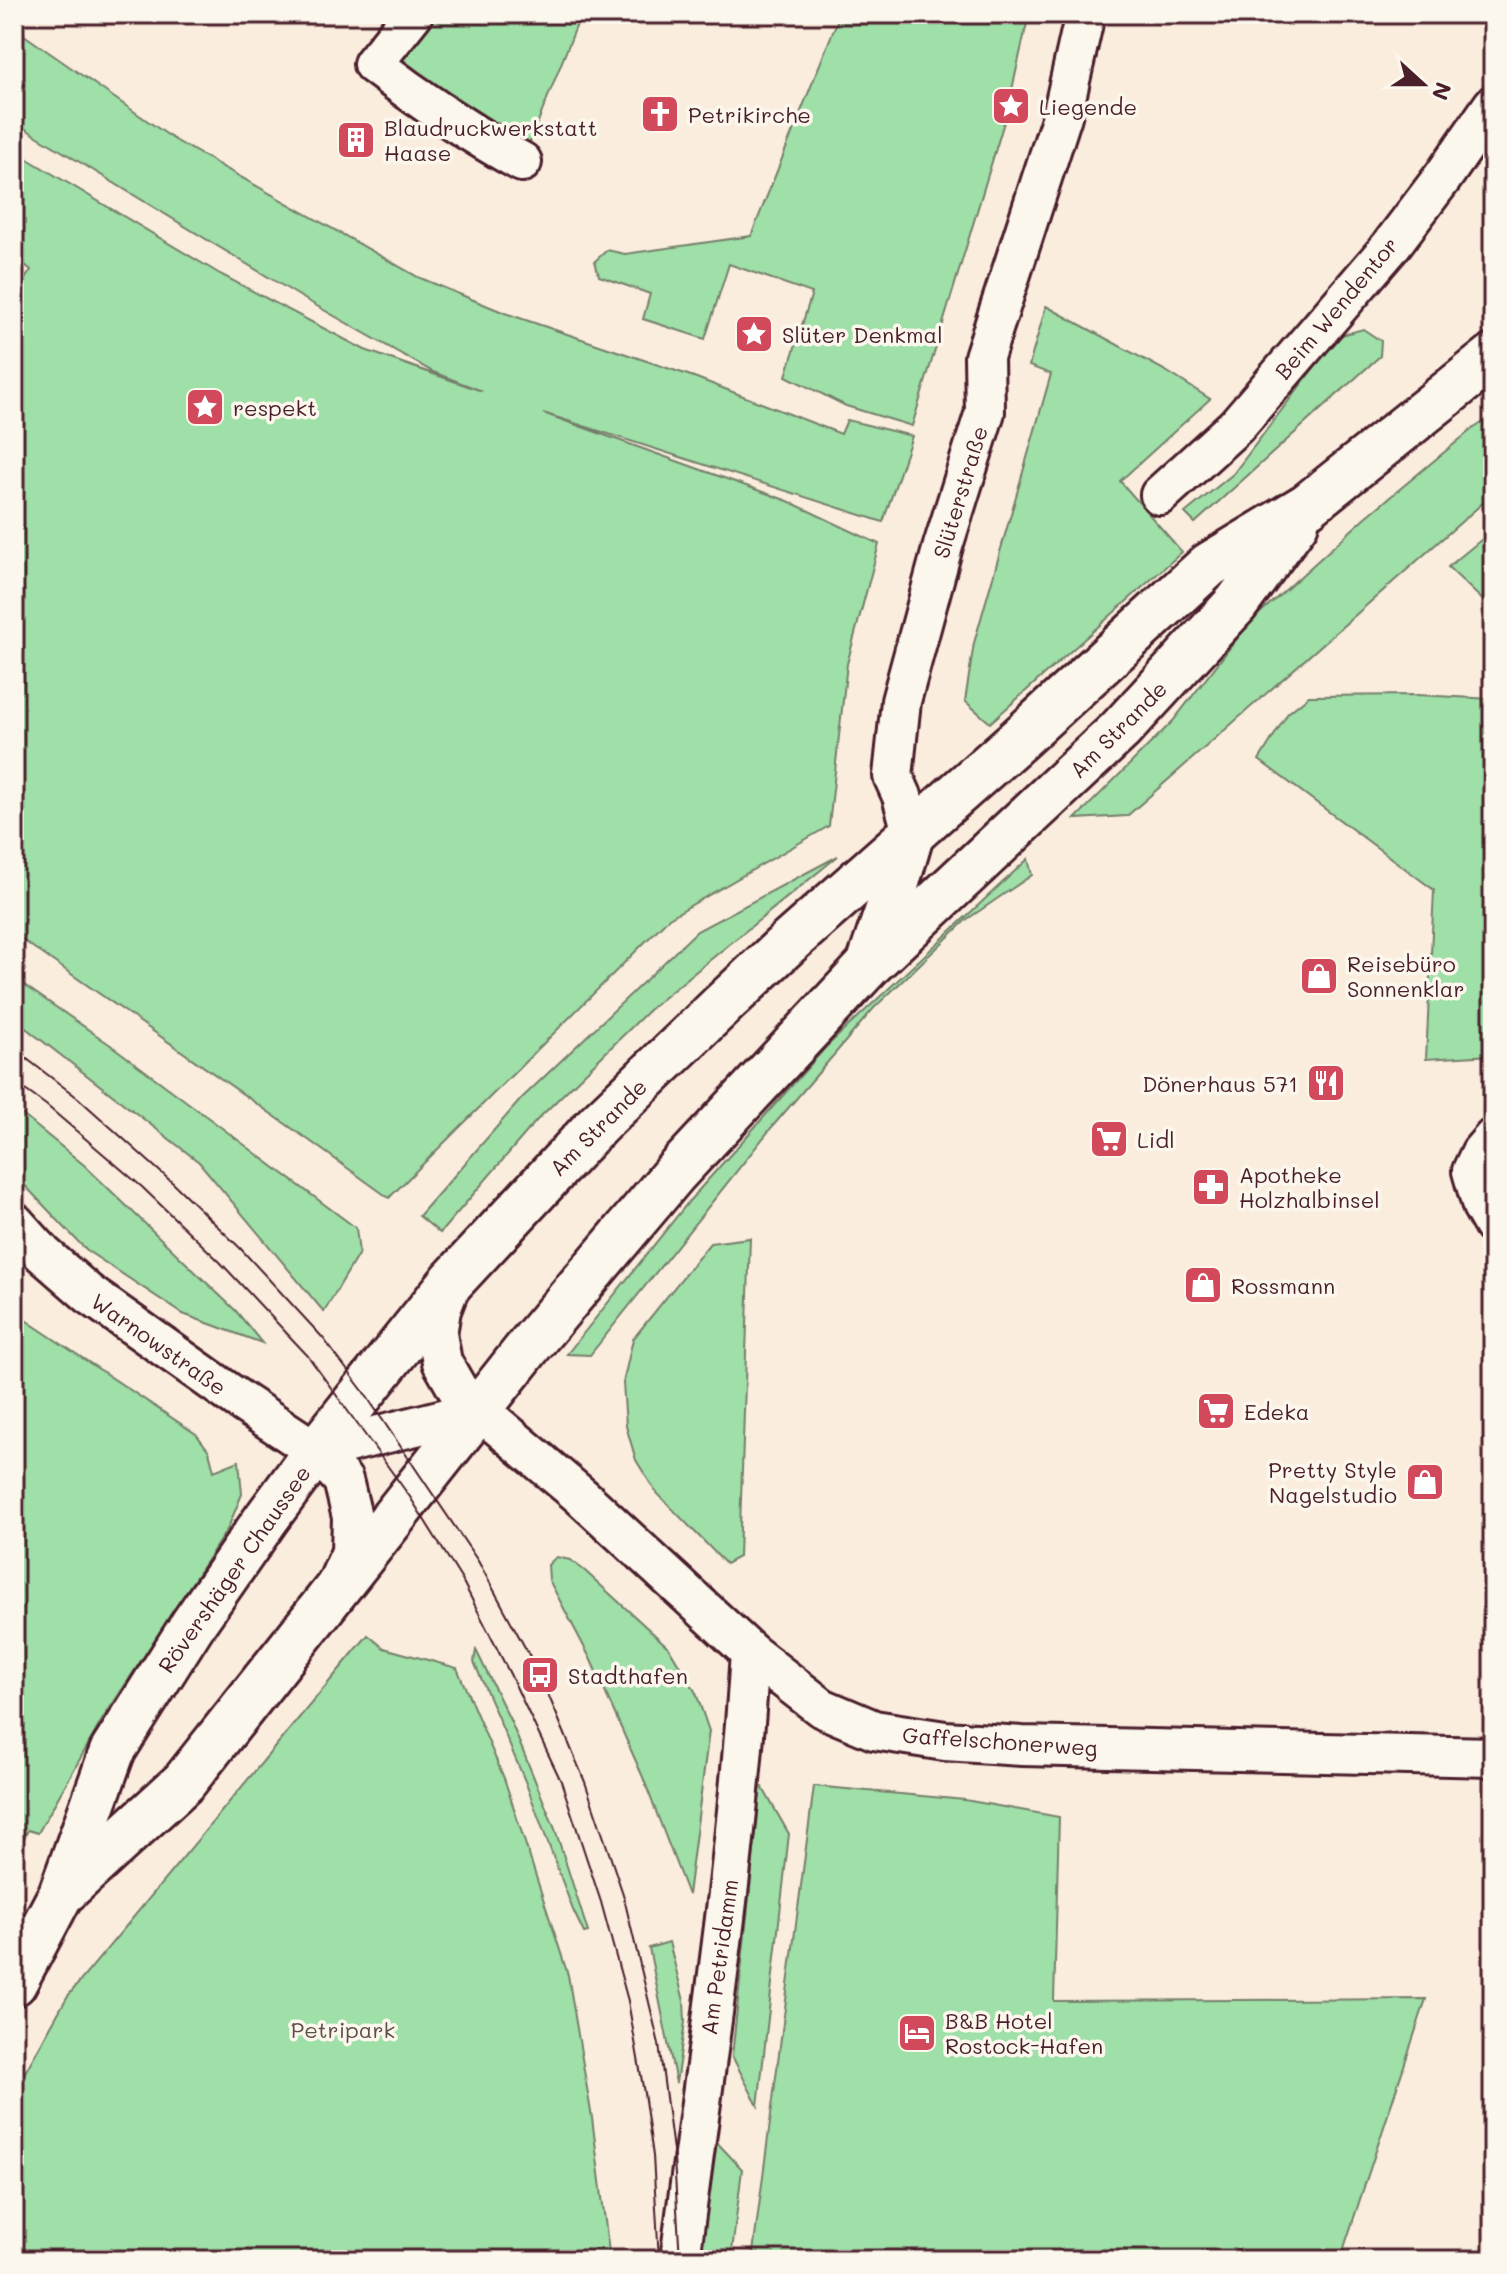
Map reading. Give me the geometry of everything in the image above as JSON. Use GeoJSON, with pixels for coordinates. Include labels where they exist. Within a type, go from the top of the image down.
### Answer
{"type":"FeatureCollection","features":[{"type":"Feature","properties":{"kind":"main road","name":"Am Strande"},"geometry":{"type":"LineString","coordinates":[[316,1451],[452,1281],[598,1124],[788,943],[1019,739],[1209,565],[1308,505],[1493,357]]}},
{"type":"Feature","properties":{"kind":"main road","name":"Am Strande"},"geometry":{"type":"LineString","coordinates":[[331,1596],[529,1346],[674,1174],[869,965],[1120,730],[1236,604],[1308,505]]}},
{"type":"Feature","properties":{"kind":"main road","name":"Am Strande"},"geometry":{"type":"LineString","coordinates":[[869,965],[912,832]]}},
{"type":"Feature","properties":{"kind":"main road","name":"Rövershäger Chaussee"},"geometry":{"type":"LineString","coordinates":[[14,1983],[61,1894],[112,1752],[193,1624],[316,1451]]}},
{"type":"Feature","properties":{"kind":"main road","name":"Rövershäger Chaussee"},"geometry":{"type":"LineString","coordinates":[[61,1894],[184,1782],[331,1596]]}},
{"type":"Feature","properties":{"kind":"street"},"geometry":{"type":"LineString","coordinates":[[413,14],[373,64],[421,101],[522,162]]}},
{"type":"Feature","properties":{"kind":"street","name":"Slüterstraße"},"geometry":{"type":"LineString","coordinates":[[912,832],[893,776],[901,701],[943,546],[985,412],[984,357],[1062,116],[1085,14]]}},
{"type":"Feature","properties":{"kind":"street","name":"Beim Wendentor"},"geometry":{"type":"LineString","coordinates":[[1160,495],[1236,426],[1390,247],[1493,105]]}},
{"type":"Feature","properties":{"kind":"street"},"geometry":{"type":"LineString","coordinates":[[1493,1138],[1481,1152],[1472,1171],[1482,1206],[1493,1225]]}},
{"type":"Feature","properties":{"kind":"street","name":"Warnowstraße"},"geometry":{"type":"LineString","coordinates":[[14,1222],[43,1254],[89,1294],[316,1451]]}},
{"type":"Feature","properties":{"kind":"street","name":"Gaffelschonerweg"},"geometry":{"type":"LineString","coordinates":[[452,1281],[441,1310],[437,1334],[442,1362],[458,1390],[581,1496],[750,1652],[822,1708],[874,1730],[945,1741],[1022,1746],[1493,1757]]}},
{"type":"Feature","properties":{"kind":"street"},"geometry":{"type":"LineString","coordinates":[[316,1451],[479,1410]]}},
{"type":"Feature","properties":{"kind":"street","name":"Rövershäger Chaussee"},"geometry":{"type":"LineString","coordinates":[[316,1451],[343,1480],[352,1517],[351,1552],[331,1596]]}},
{"type":"Feature","properties":{"kind":"street","name":"Am Petridamm"},"geometry":{"type":"LineString","coordinates":[[680,2260],[728,1894],[744,1751],[750,1652]]}},
{"type":"Feature","properties":{"kind":"green space"},"geometry":{"type":"Polygon","coordinates":[[[413,14],[581,14],[522,162],[373,64],[413,14]]]}},
{"type":"Feature","properties":{"kind":"green space"},"geometry":{"type":"Polygon","coordinates":[[[840,14],[1029,14],[1007,112],[912,426],[846,406],[786,376],[812,293],[729,264],[705,339],[643,319],[650,294],[599,276],[595,261],[607,250],[625,254],[751,236],[840,14]]]}},
{"type":"Feature","properties":{"kind":"green space"},"geometry":{"type":"Polygon","coordinates":[[[14,28],[175,140],[418,277],[505,313],[694,377],[841,434],[847,420],[912,436],[883,522],[543,413],[788,501],[879,544],[847,664],[829,826],[669,918],[389,1198],[14,934],[14,295],[31,270],[14,256],[14,173],[26,158],[220,274],[365,350],[482,391],[433,372],[301,297],[14,122],[14,28]]]}},
{"type":"Feature","properties":{"kind":"green space"},"geometry":{"type":"Polygon","coordinates":[[[1046,306],[1166,371],[1210,399],[1120,481],[1182,552],[990,723],[965,701],[974,643],[1051,374],[1029,366],[1046,306]]]}},
{"type":"Feature","properties":{"kind":"green space"},"geometry":{"type":"Polygon","coordinates":[[[1363,329],[1381,341],[1380,356],[1195,523],[1185,513],[1233,474],[1338,336],[1363,329]]]}},
{"type":"Feature","properties":{"kind":"green space"},"geometry":{"type":"Polygon","coordinates":[[[1493,416],[1493,494],[1127,816],[1075,819],[1173,721],[1250,622],[1366,517],[1471,430],[1493,416]]]}},
{"type":"Feature","properties":{"kind":"green space"},"geometry":{"type":"Polygon","coordinates":[[[1493,530],[1493,610],[1448,567],[1493,530]]]}},
{"type":"Feature","properties":{"kind":"green space"},"geometry":{"type":"Polygon","coordinates":[[[1417,695],[1493,699],[1493,1055],[1426,1059],[1434,890],[1259,760],[1288,713],[1309,696],[1417,695]]]}},
{"type":"Feature","properties":{"kind":"green space"},"geometry":{"type":"Polygon","coordinates":[[[838,856],[651,1008],[537,1120],[440,1233],[419,1216],[522,1098],[697,931],[838,856]]]}},
{"type":"Feature","properties":{"kind":"green space"},"geometry":{"type":"Polygon","coordinates":[[[1028,859],[1032,875],[966,920],[874,1008],[772,1127],[590,1355],[567,1354],[690,1200],[826,1047],[1028,859]]]}},
{"type":"Feature","properties":{"kind":"green space"},"geometry":{"type":"Polygon","coordinates":[[[14,978],[112,1046],[356,1228],[359,1253],[324,1312],[199,1162],[14,1019],[14,978]]]}},
{"type":"Feature","properties":{"kind":"green space"},"geometry":{"type":"Polygon","coordinates":[[[14,1108],[84,1165],[236,1311],[262,1343],[183,1314],[86,1250],[14,1174],[14,1108]]]}},
{"type":"Feature","properties":{"kind":"green space"},"geometry":{"type":"Polygon","coordinates":[[[750,1238],[739,1557],[726,1564],[655,1491],[636,1460],[626,1426],[623,1383],[633,1339],[710,1243],[750,1238]]]}},
{"type":"Feature","properties":{"kind":"green space"},"geometry":{"type":"Polygon","coordinates":[[[14,1310],[196,1434],[209,1451],[214,1471],[239,1461],[242,1494],[228,1528],[102,1720],[38,1833],[28,1830],[14,1858],[14,1310]]]}},
{"type":"Feature","properties":{"kind":"green space"},"geometry":{"type":"Polygon","coordinates":[[[556,1557],[570,1560],[585,1571],[669,1648],[696,1693],[709,1731],[688,1895],[642,1775],[590,1658],[549,1580],[548,1565],[556,1557]]]}},
{"type":"Feature","properties":{"kind":"green space","name":"Petripark"},"geometry":{"type":"Polygon","coordinates":[[[368,1635],[384,1648],[457,1668],[504,1778],[568,1975],[592,2118],[610,2260],[14,2260],[14,2092],[67,1997],[368,1635]]]}},
{"type":"Feature","properties":{"kind":"green space"},"geometry":{"type":"Polygon","coordinates":[[[476,1650],[511,1722],[555,1829],[588,1932],[584,1933],[573,1910],[525,1781],[474,1662],[476,1650]]]}},
{"type":"Feature","properties":{"kind":"green space"},"geometry":{"type":"Polygon","coordinates":[[[761,1785],[789,1834],[758,2106],[732,2056],[761,1785]]]}},
{"type":"Feature","properties":{"kind":"green space"},"geometry":{"type":"Polygon","coordinates":[[[814,1786],[965,1800],[1059,1817],[1054,2001],[1426,1999],[1340,2260],[752,2260],[814,1786]]]}},
{"type":"Feature","properties":{"kind":"green space"},"geometry":{"type":"Polygon","coordinates":[[[669,1942],[684,2001],[685,2022],[676,2083],[649,1948],[669,1942]]]}},
{"type":"Feature","properties":{"kind":"green space"},"geometry":{"type":"Polygon","coordinates":[[[711,2136],[742,2169],[731,2260],[698,2260],[711,2136]]]}},
{"type":"Feature","properties":{"kind":"tram line"},"geometry":{"type":"LineString","coordinates":[[14,1049],[78,1098],[175,1185],[240,1248],[323,1338],[363,1391],[478,1561],[540,1675],[585,1782],[623,1894],[659,2044],[674,2158],[680,2260]]}},
{"type":"Feature","properties":{"kind":"tram line"},"geometry":{"type":"LineString","coordinates":[[14,1082],[46,1105],[142,1187],[220,1262],[308,1356],[410,1497],[462,1580],[561,1781],[601,1902],[628,2001],[644,2093],[653,2156],[659,2260]]}},
{"type":"Feature","properties":{"kind":"place","name":"Liegende"},"geometry":{"type":"Point","coordinates":[1011,106]}},
{"type":"Feature","properties":{"kind":"place","name":"Petrikirche"},"geometry":{"type":"Point","coordinates":[660,114]}},
{"type":"Feature","properties":{"kind":"place","name":"Blaudruckwerkstatt Haase"},"geometry":{"type":"Point","coordinates":[356,140]}},
{"type":"Feature","properties":{"kind":"place","name":"Slüter Denkmal"},"geometry":{"type":"Point","coordinates":[754,334]}},
{"type":"Feature","properties":{"kind":"place","name":"respekt"},"geometry":{"type":"Point","coordinates":[205,407]}},
{"type":"Feature","properties":{"kind":"place","name":"Reisebüro Sonnenklar"},"geometry":{"type":"Point","coordinates":[1319,976]}},
{"type":"Feature","properties":{"kind":"place","name":"Dönerhaus 571"},"geometry":{"type":"Point","coordinates":[1326,1083]}},
{"type":"Feature","properties":{"kind":"place","name":"Lidl"},"geometry":{"type":"Point","coordinates":[1109,1139]}},
{"type":"Feature","properties":{"kind":"place","name":"Apotheke Holzhalbinsel"},"geometry":{"type":"Point","coordinates":[1211,1187]}},
{"type":"Feature","properties":{"kind":"place","name":"Rossmann"},"geometry":{"type":"Point","coordinates":[1203,1285]}},
{"type":"Feature","properties":{"kind":"place","name":"Edeka"},"geometry":{"type":"Point","coordinates":[1216,1411]}},
{"type":"Feature","properties":{"kind":"place","name":"Pretty Style Nagelstudio"},"geometry":{"type":"Point","coordinates":[1425,1482]}},
{"type":"Feature","properties":{"kind":"place","name":"Stadthafen"},"geometry":{"type":"Point","coordinates":[540,1675]}},
{"type":"Feature","properties":{"kind":"place","name":"B&B Hotel Rostock-Hafen"},"geometry":{"type":"Point","coordinates":[917,2033]}}]}
